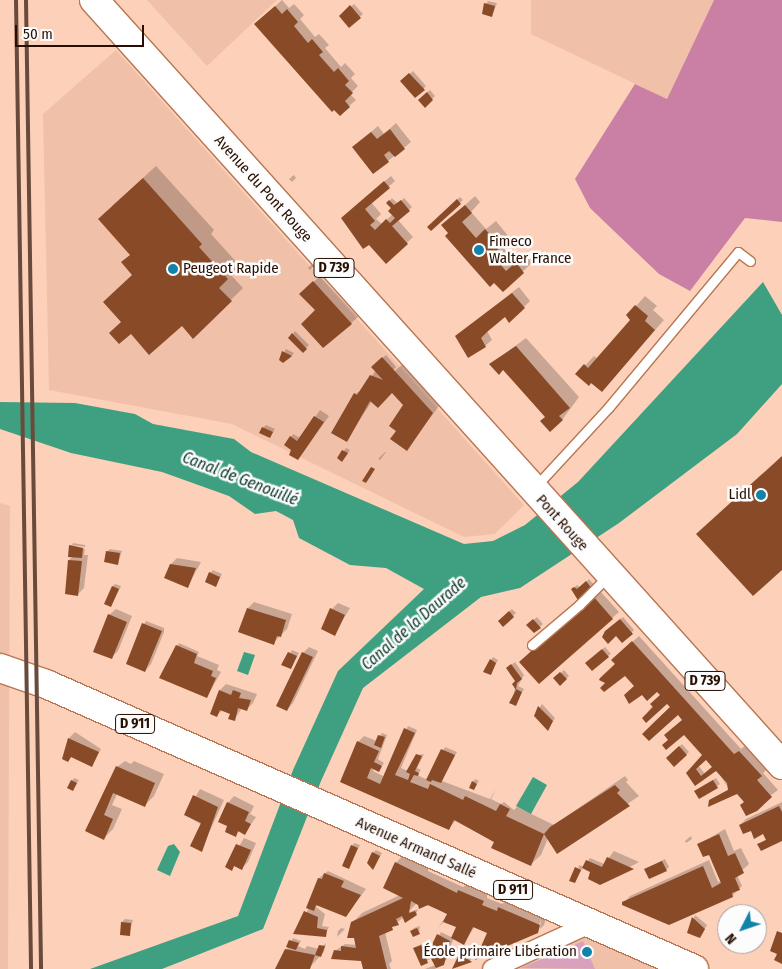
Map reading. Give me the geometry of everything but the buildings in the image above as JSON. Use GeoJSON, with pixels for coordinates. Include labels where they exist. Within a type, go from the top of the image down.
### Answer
{"type":"FeatureCollection","features":[{"type":"Feature","properties":{"kind":"main road","name":"Avenue du Pont Rouge"},"geometry":{"type":"LineString","coordinates":[[94,0],[532,490]]}},
{"type":"Feature","properties":{"kind":"main road","name":"Pont Rouge"},"geometry":{"type":"LineString","coordinates":[[532,490],[600,566]]}},
{"type":"Feature","properties":{"kind":"main road","name":"D 739"},"geometry":{"type":"LineString","coordinates":[[600,566],[782,765]]}},
{"type":"Feature","properties":{"kind":"main road","name":"Avenue Armand Sallé"},"geometry":{"type":"LineString","coordinates":[[0,668],[46,684],[694,969]]}},
{"type":"Feature","properties":{"kind":"street"},"geometry":{"type":"LineString","coordinates":[[492,969],[590,924]]}},
{"type":"Feature","properties":{"kind":"lane"},"geometry":{"type":"LineString","coordinates":[[532,490],[608,408],[738,252],[750,261]]}},
{"type":"Feature","properties":{"kind":"lane"},"geometry":{"type":"LineString","coordinates":[[532,645],[579,606],[600,566]]}},
{"type":"Feature","properties":{"kind":"shaded area"},"geometry":{"type":"Polygon","coordinates":[[[147,0],[277,0],[207,66],[147,0]]]}},
{"type":"Feature","properties":{"kind":"shaded area"},"geometry":{"type":"Polygon","coordinates":[[[531,0],[714,0],[667,99],[531,34],[531,0]]]}},
{"type":"Feature","properties":{"kind":"shaded area"},"geometry":{"type":"Polygon","coordinates":[[[714,0],[782,0],[782,222],[745,218],[690,291],[659,274],[590,208],[575,179],[635,84],[667,99],[714,0]]]}},
{"type":"Feature","properties":{"kind":"shaded area"},"geometry":{"type":"Polygon","coordinates":[[[116,50],[524,505],[495,534],[464,537],[232,424],[49,390],[43,114],[116,50]]]}},
{"type":"Feature","properties":{"kind":"shaded area"},"geometry":{"type":"Polygon","coordinates":[[[0,503],[10,506],[8,969],[0,969],[0,503]]]}},
{"type":"Feature","properties":{"kind":"shaded area","name":"École primaire Libération"},"geometry":{"type":"Polygon","coordinates":[[[588,934],[660,969],[514,969],[588,934]]]}},
{"type":"Feature","properties":{"kind":"shaded area"},"geometry":{"type":"Polygon","coordinates":[[[583,941],[595,969],[521,968],[583,941]]]}},
{"type":"Feature","properties":{"kind":"water"},"geometry":{"type":"Polygon","coordinates":[[[763,282],[782,315],[782,384],[737,434],[619,523],[520,588],[481,597],[363,688],[321,781],[263,929],[162,969],[90,969],[238,916],[293,770],[338,671],[424,589],[386,568],[350,565],[299,538],[293,520],[276,511],[255,514],[229,496],[162,472],[71,453],[0,429],[0,402],[75,403],[135,414],[153,424],[234,439],[251,452],[464,544],[493,541],[525,525],[578,482],[763,282]]]}},
{"type":"Feature","properties":{"kind":"water"},"geometry":{"type":"Polygon","coordinates":[[[244,652],[255,655],[248,675],[237,671],[244,652]]]}},
{"type":"Feature","properties":{"kind":"water"},"geometry":{"type":"Polygon","coordinates":[[[533,777],[547,785],[531,814],[516,806],[533,777]]]}},
{"type":"Feature","properties":{"kind":"water"},"geometry":{"type":"Polygon","coordinates":[[[174,844],[180,852],[170,876],[157,870],[168,846],[174,844]]]}},
{"type":"Feature","properties":{"kind":"railway"},"geometry":{"type":"LineString","coordinates":[[16,0],[31,969]]}},
{"type":"Feature","properties":{"kind":"railway"},"geometry":{"type":"LineString","coordinates":[[26,0],[41,969]]}},
{"type":"Feature","properties":{"kind":"place","name":"Fimeco Walter France"},"geometry":{"type":"Point","coordinates":[479,250]}},
{"type":"Feature","properties":{"kind":"place","name":"Peugeot Rapide"},"geometry":{"type":"Point","coordinates":[173,269]}},
{"type":"Feature","properties":{"kind":"place","name":"Lidl"},"geometry":{"type":"Point","coordinates":[761,495]}},
{"type":"Feature","properties":{"kind":"place","name":"École primaire Libération"},"geometry":{"type":"Point","coordinates":[587,952]}},
{"type":"Feature","properties":{"kind":"water label","name":"Canal de Genouillé"},"geometry":{"type":"Point","coordinates":[240,479]}},
{"type":"Feature","properties":{"kind":"water label","name":"Canal de la Daurade"},"geometry":{"type":"Point","coordinates":[414,624]}}]}
